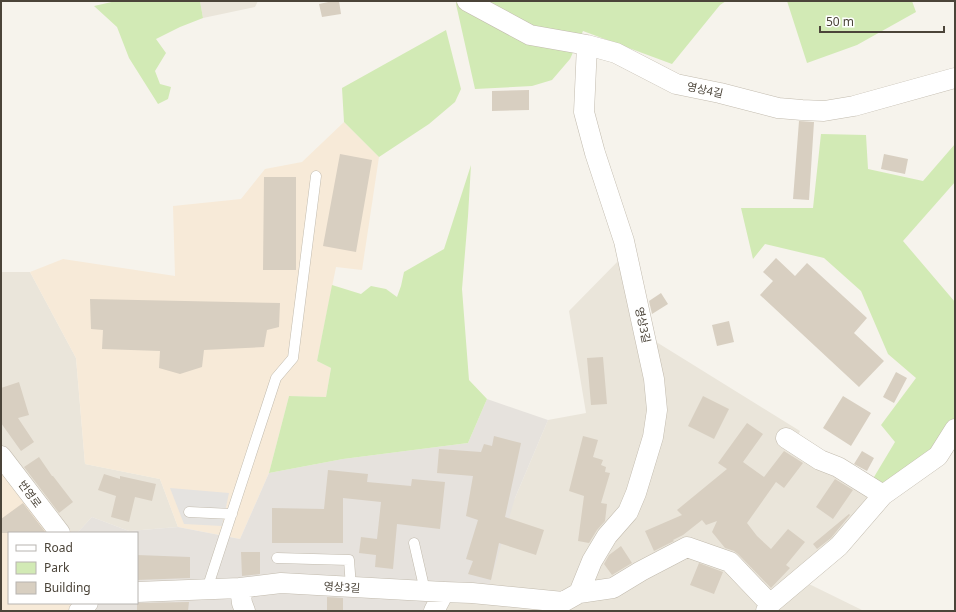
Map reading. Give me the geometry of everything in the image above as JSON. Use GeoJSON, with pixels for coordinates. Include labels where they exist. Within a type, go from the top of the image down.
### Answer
{"type":"FeatureCollection","features":[{"type":"Feature","properties":{"kind":"street","name":"영상4길"},"geometry":{"type":"LineString","coordinates":[[467,1],[530,35],[587,45],[616,53],[676,84],[720,93],[778,108],[824,111],[854,106],[955,78]]}},
{"type":"Feature","properties":{"kind":"street","name":"영상3길"},"geometry":{"type":"LineString","coordinates":[[579,593],[596,554],[607,536],[628,512],[636,493],[653,437],[657,410],[654,379],[624,241],[595,153],[584,112],[587,45]]}},
{"type":"Feature","properties":{"kind":"street","name":"영상3길"},"geometry":{"type":"LineString","coordinates":[[138,592],[240,588],[281,583],[472,593],[563,602],[579,593],[613,588],[641,571],[687,547],[730,562],[768,608],[839,546],[883,495],[938,456],[955,429]]}},
{"type":"Feature","properties":{"kind":"street"},"geometry":{"type":"LineString","coordinates":[[786,438],[820,460],[838,467],[883,495]]}},
{"type":"Feature","properties":{"kind":"street","name":"번영로"},"geometry":{"type":"LineString","coordinates":[[1,456],[59,532]]}},
{"type":"Feature","properties":{"kind":"street"},"geometry":{"type":"LineString","coordinates":[[240,588],[242,603],[245,611]]}},
{"type":"Feature","properties":{"kind":"street"},"geometry":{"type":"LineString","coordinates":[[434,611],[435,592]]}},
{"type":"Feature","properties":{"kind":"street"},"geometry":{"type":"LineString","coordinates":[[79,611],[87,604]]}},
{"type":"Feature","properties":{"kind":"lane"},"geometry":{"type":"LineString","coordinates":[[207,589],[276,378],[293,358],[316,176]]}},
{"type":"Feature","properties":{"kind":"lane"},"geometry":{"type":"LineString","coordinates":[[189,512],[232,514]]}},
{"type":"Feature","properties":{"kind":"lane"},"geometry":{"type":"LineString","coordinates":[[414,542],[435,592]]}},
{"type":"Feature","properties":{"kind":"lane"},"geometry":{"type":"LineString","coordinates":[[277,558],[350,560],[351,587]]}},
{"type":"Feature","properties":{"kind":"shaded area"},"geometry":{"type":"Polygon","coordinates":[[[200,1],[258,1],[255,7],[203,18],[200,1]]]}},
{"type":"Feature","properties":{"kind":"shaded area"},"geometry":{"type":"Polygon","coordinates":[[[344,122],[379,157],[362,270],[336,267],[317,361],[331,368],[326,397],[289,396],[269,473],[240,539],[178,527],[160,479],[85,464],[76,358],[30,272],[63,259],[175,276],[173,206],[241,199],[265,169],[302,162],[344,122]]]}},
{"type":"Feature","properties":{"kind":"shaded area"},"geometry":{"type":"Polygon","coordinates":[[[622,257],[637,330],[800,431],[793,448],[890,500],[809,584],[864,611],[434,611],[515,498],[548,420],[586,413],[569,311],[622,257]]]}},
{"type":"Feature","properties":{"kind":"shaded area"},"geometry":{"type":"Polygon","coordinates":[[[1,272],[30,272],[76,358],[85,464],[160,479],[178,527],[129,531],[92,517],[78,532],[71,532],[3,446],[1,446],[1,272]]]}},
{"type":"Feature","properties":{"kind":"shaded area"},"geometry":{"type":"Polygon","coordinates":[[[487,399],[548,420],[515,498],[489,586],[455,582],[434,611],[86,611],[97,604],[138,604],[138,532],[78,532],[92,517],[129,531],[178,527],[240,539],[269,473],[343,459],[468,443],[487,399]]]}},
{"type":"Feature","properties":{"kind":"shaded area"},"geometry":{"type":"Polygon","coordinates":[[[1,446],[3,446],[71,532],[8,532],[8,604],[97,604],[86,611],[1,611],[1,446]]]}},
{"type":"Feature","properties":{"kind":"shaded area"},"geometry":{"type":"Polygon","coordinates":[[[170,488],[229,493],[222,526],[184,524],[170,488]]]}},
{"type":"Feature","properties":{"kind":"green space"},"geometry":{"type":"Polygon","coordinates":[[[116,1],[200,1],[203,18],[156,39],[166,53],[155,71],[160,84],[171,87],[168,99],[158,104],[129,58],[117,27],[94,6],[116,1]]]}},
{"type":"Feature","properties":{"kind":"green space"},"geometry":{"type":"Polygon","coordinates":[[[457,1],[726,1],[720,5],[672,64],[583,31],[570,59],[552,80],[532,86],[475,89],[456,4],[457,1]]]}},
{"type":"Feature","properties":{"kind":"green space"},"geometry":{"type":"Polygon","coordinates":[[[787,1],[912,1],[916,12],[857,45],[807,63],[787,1]]]}},
{"type":"Feature","properties":{"kind":"green space"},"geometry":{"type":"Polygon","coordinates":[[[446,30],[461,89],[455,102],[429,124],[379,157],[344,122],[342,88],[446,30]]]}},
{"type":"Feature","properties":{"kind":"green space"},"geometry":{"type":"Polygon","coordinates":[[[821,134],[866,135],[868,169],[923,181],[955,144],[955,182],[903,241],[955,302],[955,447],[865,492],[895,442],[881,425],[916,378],[888,354],[861,291],[824,258],[765,244],[753,259],[741,208],[813,208],[821,134]]]}},
{"type":"Feature","properties":{"kind":"green space"},"geometry":{"type":"Polygon","coordinates":[[[471,165],[462,289],[469,380],[487,399],[468,443],[343,459],[269,473],[289,396],[326,397],[331,368],[317,361],[332,285],[361,294],[371,286],[386,289],[397,297],[404,272],[444,249],[471,165]]]}},
{"type":"Feature","properties":{"kind":"building"},"geometry":{"type":"Polygon","coordinates":[[[339,1],[341,14],[322,17],[319,4],[339,1]]]}},
{"type":"Feature","properties":{"kind":"building"},"geometry":{"type":"Polygon","coordinates":[[[529,90],[529,110],[492,111],[492,91],[529,90]]]}},
{"type":"Feature","properties":{"kind":"building"},"geometry":{"type":"Polygon","coordinates":[[[799,121],[814,122],[809,200],[793,199],[799,121]]]}},
{"type":"Feature","properties":{"kind":"building"},"geometry":{"type":"Polygon","coordinates":[[[340,154],[372,160],[356,252],[323,246],[340,154]]]}},
{"type":"Feature","properties":{"kind":"building"},"geometry":{"type":"Polygon","coordinates":[[[884,154],[908,159],[905,174],[881,169],[884,154]]]}},
{"type":"Feature","properties":{"kind":"building"},"geometry":{"type":"Polygon","coordinates":[[[264,177],[296,177],[296,270],[263,270],[264,177]]]}},
{"type":"Feature","properties":{"kind":"building"},"geometry":{"type":"Polygon","coordinates":[[[776,258],[795,276],[807,263],[867,318],[854,333],[884,361],[859,387],[760,295],[773,281],[763,272],[776,258]]]}},
{"type":"Feature","properties":{"kind":"building"},"geometry":{"type":"Polygon","coordinates":[[[661,293],[668,304],[652,314],[649,301],[661,293]]]}},
{"type":"Feature","properties":{"kind":"building"},"geometry":{"type":"Polygon","coordinates":[[[90,299],[280,303],[279,327],[267,330],[264,347],[204,350],[202,367],[180,374],[159,368],[160,351],[102,349],[103,330],[91,329],[90,299]]]}},
{"type":"Feature","properties":{"kind":"building"},"geometry":{"type":"Polygon","coordinates":[[[729,321],[734,342],[717,346],[712,325],[729,321]]]}},
{"type":"Feature","properties":{"kind":"building"},"geometry":{"type":"Polygon","coordinates":[[[603,357],[607,404],[591,405],[587,358],[603,357]]]}},
{"type":"Feature","properties":{"kind":"building"},"geometry":{"type":"Polygon","coordinates":[[[896,372],[907,378],[894,403],[883,397],[896,372]]]}},
{"type":"Feature","properties":{"kind":"building"},"geometry":{"type":"Polygon","coordinates":[[[19,382],[29,415],[18,418],[34,442],[21,451],[1,423],[1,388],[19,382]]]}},
{"type":"Feature","properties":{"kind":"building"},"geometry":{"type":"Polygon","coordinates":[[[703,396],[729,409],[714,439],[688,426],[703,396]]]}},
{"type":"Feature","properties":{"kind":"building"},"geometry":{"type":"Polygon","coordinates":[[[843,396],[871,413],[851,446],[823,428],[843,396]]]}},
{"type":"Feature","properties":{"kind":"building"},"geometry":{"type":"Polygon","coordinates":[[[747,423],[763,434],[743,462],[764,477],[784,451],[803,463],[784,488],[776,482],[747,523],[757,536],[771,549],[788,529],[805,542],[786,565],[790,568],[771,588],[738,554],[725,548],[712,532],[717,521],[706,525],[702,520],[683,535],[673,540],[674,541],[654,551],[645,531],[682,515],[677,510],[727,469],[718,463],[747,423]]]}},
{"type":"Feature","properties":{"kind":"building"},"geometry":{"type":"Polygon","coordinates":[[[494,436],[521,443],[505,517],[544,530],[536,555],[499,543],[491,580],[468,574],[473,561],[466,559],[478,520],[466,516],[473,476],[437,473],[439,449],[481,452],[484,444],[492,446],[494,436]]]}},
{"type":"Feature","properties":{"kind":"building"},"geometry":{"type":"Polygon","coordinates":[[[583,436],[598,440],[593,457],[603,460],[601,465],[606,467],[605,472],[610,473],[601,503],[607,504],[605,521],[589,543],[578,541],[584,496],[569,491],[583,436]]]}},
{"type":"Feature","properties":{"kind":"building"},"geometry":{"type":"Polygon","coordinates":[[[862,451],[874,458],[867,471],[854,464],[862,451]]]}},
{"type":"Feature","properties":{"kind":"building"},"geometry":{"type":"Polygon","coordinates":[[[39,457],[73,502],[59,513],[24,467],[39,457]]]}},
{"type":"Feature","properties":{"kind":"building"},"geometry":{"type":"Polygon","coordinates":[[[328,470],[368,474],[367,482],[411,486],[412,479],[445,482],[440,529],[397,524],[393,569],[375,567],[376,555],[359,553],[361,537],[377,539],[381,502],[343,498],[343,543],[272,543],[272,508],[324,509],[328,470]]]}},
{"type":"Feature","properties":{"kind":"building"},"geometry":{"type":"Polygon","coordinates":[[[104,474],[120,479],[120,476],[156,484],[152,501],[135,497],[129,522],[111,517],[116,496],[98,490],[104,474]]]}},
{"type":"Feature","properties":{"kind":"building"},"geometry":{"type":"Polygon","coordinates":[[[835,479],[853,490],[833,519],[816,507],[835,479]]]}},
{"type":"Feature","properties":{"kind":"building"},"geometry":{"type":"Polygon","coordinates":[[[23,503],[45,532],[1,533],[1,519],[23,503]]]}},
{"type":"Feature","properties":{"kind":"building"},"geometry":{"type":"Polygon","coordinates":[[[849,514],[850,515],[831,538],[817,549],[813,544],[849,514]]]}},
{"type":"Feature","properties":{"kind":"building"},"geometry":{"type":"Polygon","coordinates":[[[621,546],[632,563],[612,575],[604,564],[609,555],[621,546]]]}},
{"type":"Feature","properties":{"kind":"building"},"geometry":{"type":"Polygon","coordinates":[[[241,552],[260,552],[260,574],[242,576],[241,552]]]}},
{"type":"Feature","properties":{"kind":"building"},"geometry":{"type":"Polygon","coordinates":[[[138,555],[190,557],[190,578],[138,580],[138,555]]]}},
{"type":"Feature","properties":{"kind":"building"},"geometry":{"type":"Polygon","coordinates":[[[699,563],[723,572],[714,594],[690,585],[699,563]]]}},
{"type":"Feature","properties":{"kind":"building"},"geometry":{"type":"Polygon","coordinates":[[[327,597],[343,598],[343,611],[327,611],[327,597]]]}},
{"type":"Feature","properties":{"kind":"building"},"geometry":{"type":"Polygon","coordinates":[[[189,602],[188,611],[137,611],[138,603],[189,602]]]}}]}
